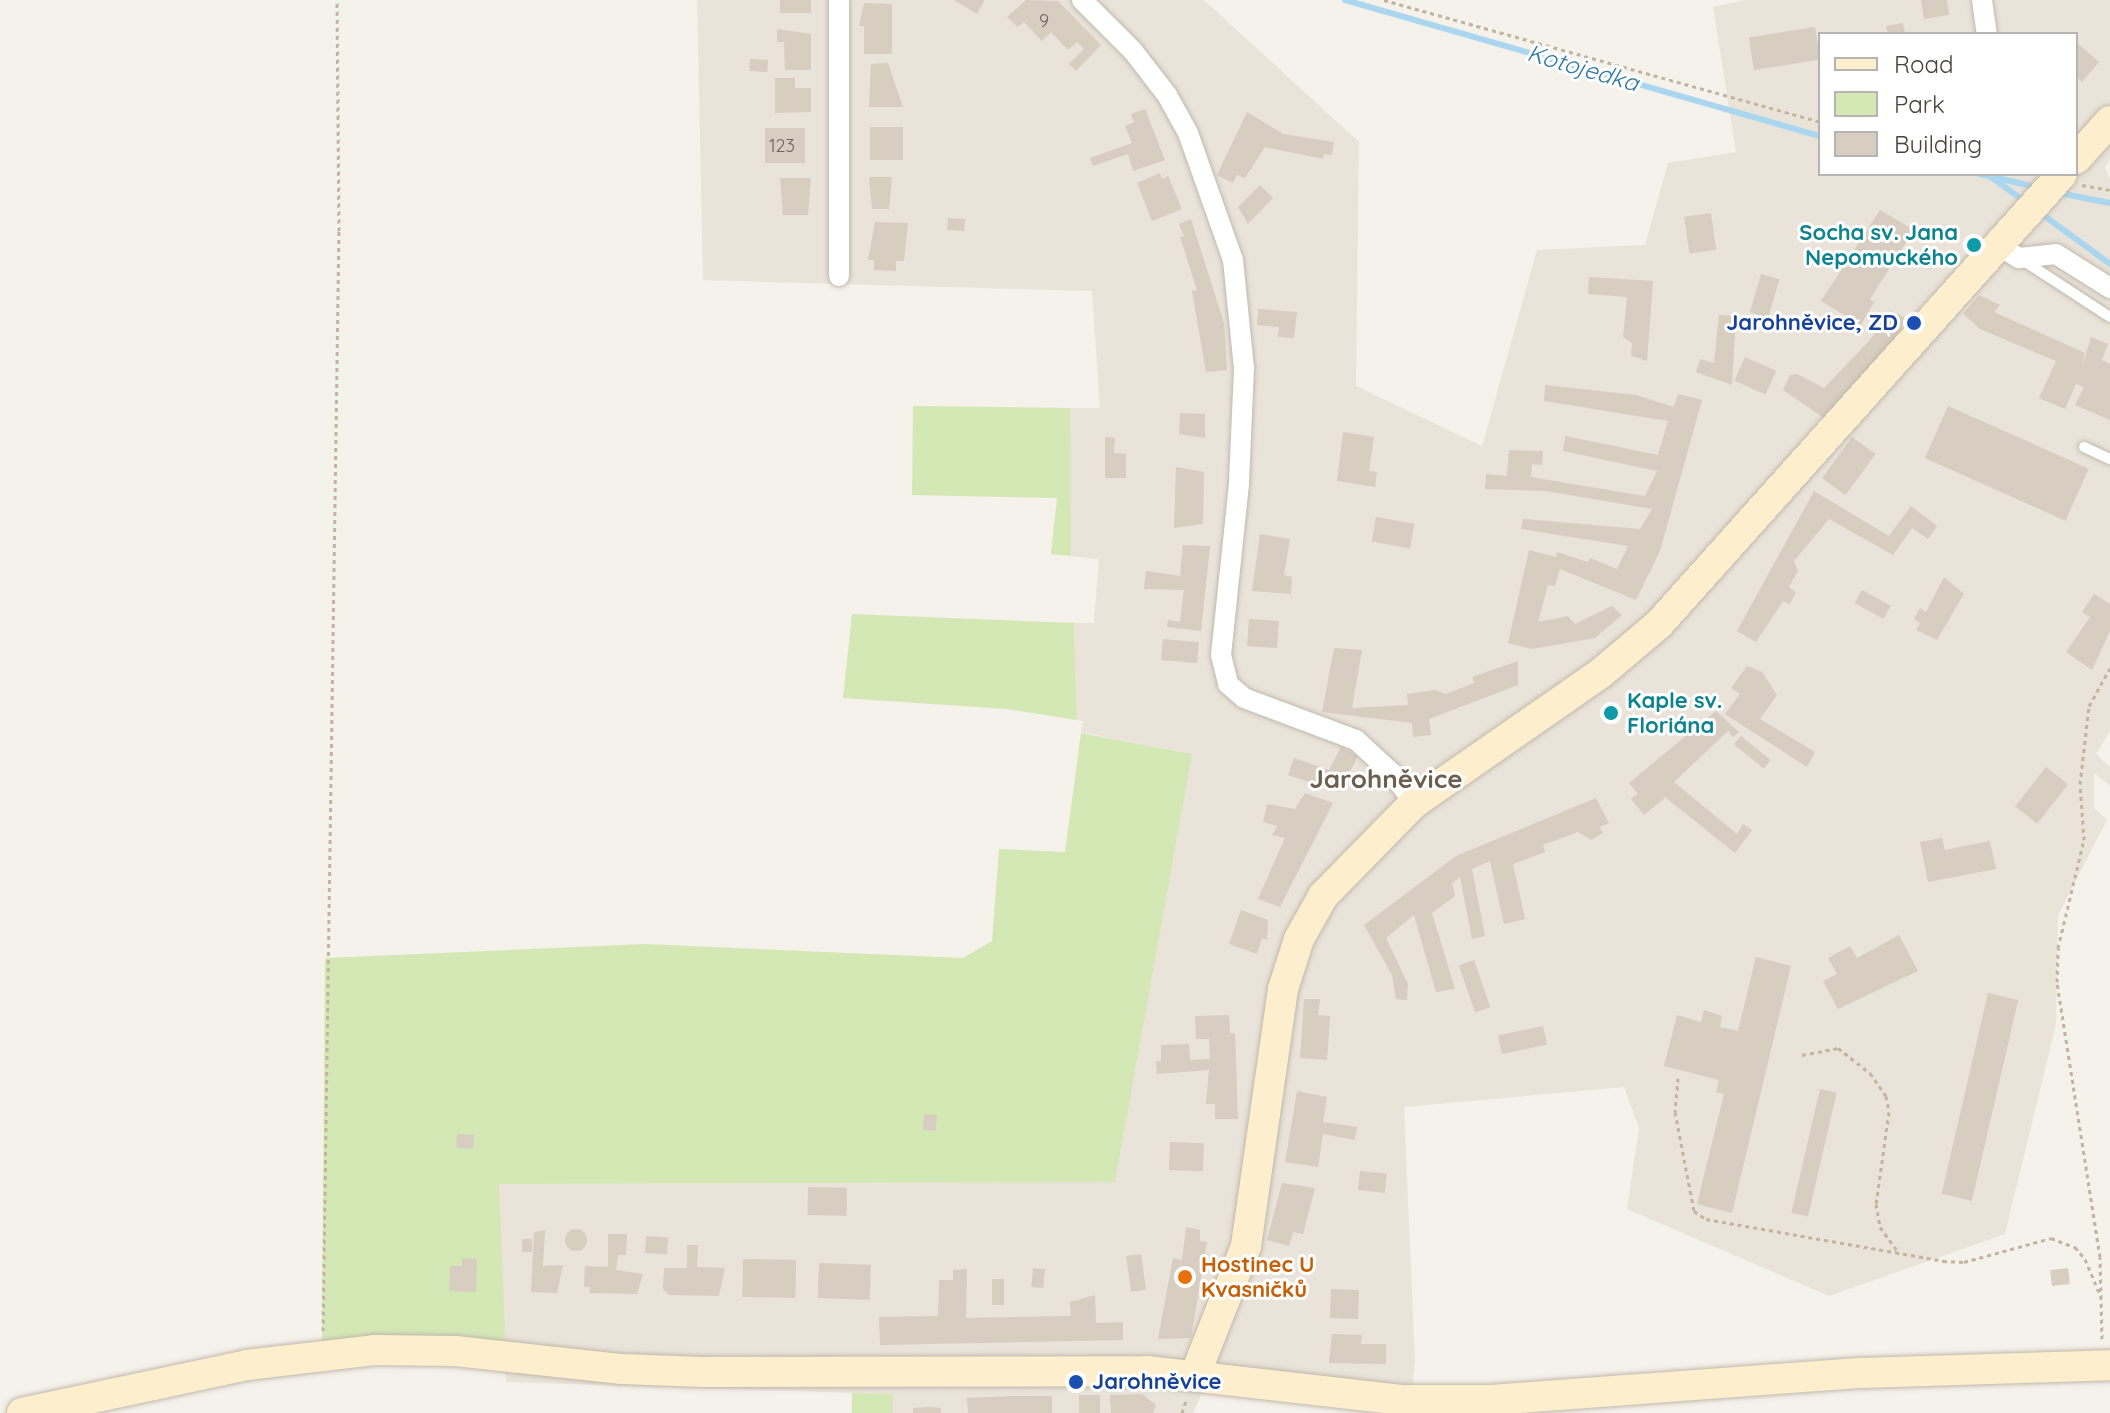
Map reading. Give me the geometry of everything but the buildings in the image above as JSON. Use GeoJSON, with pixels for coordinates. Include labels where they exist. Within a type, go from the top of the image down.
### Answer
{"type":"FeatureCollection","features":[{"type":"Feature","properties":{"kind":"main road"},"geometry":{"type":"LineString","coordinates":[[2078,153],[2110,121]]}},
{"type":"Feature","properties":{"kind":"main road"},"geometry":{"type":"LineString","coordinates":[[1195,1375],[1246,1246],[1279,1012],[1299,939],[1340,875],[1414,803],[1601,673],[1659,624],[2007,246],[2059,176]]}},
{"type":"Feature","properties":{"kind":"main road"},"geometry":{"type":"LineString","coordinates":[[22,1413],[322,1355],[419,1349],[622,1369],[1066,1368],[1195,1375],[1352,1396],[1438,1401],[1862,1373],[2105,1365]]}},
{"type":"Feature","properties":{"kind":"street"},"geometry":{"type":"LineString","coordinates":[[839,0],[839,276]]}},
{"type":"Feature","properties":{"kind":"street"},"geometry":{"type":"LineString","coordinates":[[1082,0],[1133,51],[1167,95],[1188,133],[1233,260],[1244,368],[1239,484],[1221,655],[1228,684],[1244,698],[1356,740],[1393,774],[1414,803]]}},
{"type":"Feature","properties":{"kind":"street"},"geometry":{"type":"LineString","coordinates":[[1982,0],[1987,32]]}},
{"type":"Feature","properties":{"kind":"street"},"geometry":{"type":"LineString","coordinates":[[2007,246],[2056,254],[2110,288]]}},
{"type":"Feature","properties":{"kind":"lane"},"geometry":{"type":"LineString","coordinates":[[2007,246],[2110,317]]}},
{"type":"Feature","properties":{"kind":"lane"},"geometry":{"type":"LineString","coordinates":[[2084,447],[2110,459]]}},
{"type":"Feature","properties":{"kind":"path"},"geometry":{"type":"LineString","coordinates":[[322,1355],[339,231],[337,0]]}},
{"type":"Feature","properties":{"kind":"path"},"geometry":{"type":"LineString","coordinates":[[1384,0],[1818,121]]}},
{"type":"Feature","properties":{"kind":"path"},"geometry":{"type":"LineString","coordinates":[[2105,1365],[2103,1300],[2057,982],[2058,948],[2084,840],[2080,784],[2089,706],[2110,668]]}},
{"type":"Feature","properties":{"kind":"path"},"geometry":{"type":"LineString","coordinates":[[1802,1055],[1838,1048],[1870,1073],[1886,1096],[1889,1112],[1876,1204],[1880,1227],[1899,1253]]}},
{"type":"Feature","properties":{"kind":"path"},"geometry":{"type":"LineString","coordinates":[[1678,1078],[1675,1112],[1690,1168],[1694,1211],[1706,1219],[1964,1262],[2051,1238],[2075,1247],[2085,1259],[2103,1300]]}},
{"type":"Feature","properties":{"kind":"shaded area"},"geometry":{"type":"Polygon","coordinates":[[[697,0],[1204,0],[1359,142],[1356,386],[1482,446],[1537,250],[1645,245],[1668,163],[1736,152],[1713,7],[1745,0],[2110,0],[2110,159],[2105,168],[2110,179],[2110,731],[2096,754],[2110,767],[2110,786],[2094,773],[2094,808],[2107,820],[2058,915],[2056,1024],[2005,1234],[1829,1296],[1627,1209],[1639,1128],[1624,1087],[1404,1107],[1415,1362],[1412,1388],[1213,1368],[1193,1413],[892,1413],[892,1394],[506,1382],[498,1184],[1115,1182],[1191,754],[1081,732],[1083,721],[1077,720],[1074,623],[1094,623],[1099,559],[1071,556],[1067,427],[1070,408],[1100,408],[1092,291],[703,280],[697,0]]]}},
{"type":"Feature","properties":{"kind":"green space"},"geometry":{"type":"Polygon","coordinates":[[[913,406],[1070,408],[1071,556],[1051,554],[1057,498],[912,495],[913,406]]]}},
{"type":"Feature","properties":{"kind":"green space"},"geometry":{"type":"Polygon","coordinates":[[[852,614],[1074,623],[1077,720],[1006,709],[843,698],[852,614]]]}},
{"type":"Feature","properties":{"kind":"green space"},"geometry":{"type":"Polygon","coordinates":[[[1081,733],[1192,754],[1115,1182],[499,1184],[506,1357],[322,1355],[325,958],[645,944],[963,958],[992,941],[999,849],[1065,852],[1081,733]]]}},
{"type":"Feature","properties":{"kind":"green space"},"geometry":{"type":"Polygon","coordinates":[[[852,1393],[893,1394],[893,1413],[852,1413],[852,1393]]]}},
{"type":"Feature","properties":{"kind":"waterway","name":"Kotojedka"},"geometry":{"type":"LineString","coordinates":[[1345,0],[1818,135]]}},
{"type":"Feature","properties":{"kind":"waterway","name":"Kotojedka"},"geometry":{"type":"LineString","coordinates":[[1989,176],[2036,187]]}},
{"type":"Feature","properties":{"kind":"waterway"},"geometry":{"type":"LineString","coordinates":[[1991,177],[2027,203]]}},
{"type":"Feature","properties":{"kind":"waterway","name":"Kotojedka"},"geometry":{"type":"LineString","coordinates":[[2059,193],[2110,203]]}},
{"type":"Feature","properties":{"kind":"waterway"},"geometry":{"type":"LineString","coordinates":[[2039,212],[2110,264]]}},
{"type":"Feature","properties":{"kind":"place","name":"Socha sv. Jana Nepomuckého"},"geometry":{"type":"Point","coordinates":[1974,245]}},
{"type":"Feature","properties":{"kind":"place","name":"Jarohněvice, ZD"},"geometry":{"type":"Point","coordinates":[1914,323]}},
{"type":"Feature","properties":{"kind":"place","name":"Kaple sv. Floriána"},"geometry":{"type":"Point","coordinates":[1611,713]}},
{"type":"Feature","properties":{"kind":"place","name":"Hostinec U Kvasničků"},"geometry":{"type":"Point","coordinates":[1185,1277]}},
{"type":"Feature","properties":{"kind":"place","name":"Jarohněvice"},"geometry":{"type":"Point","coordinates":[1076,1382]}},
{"type":"Feature","properties":{"kind":"district","name":"Jarohněvice"},"geometry":{"type":"Point","coordinates":[1386,779]}}]}
